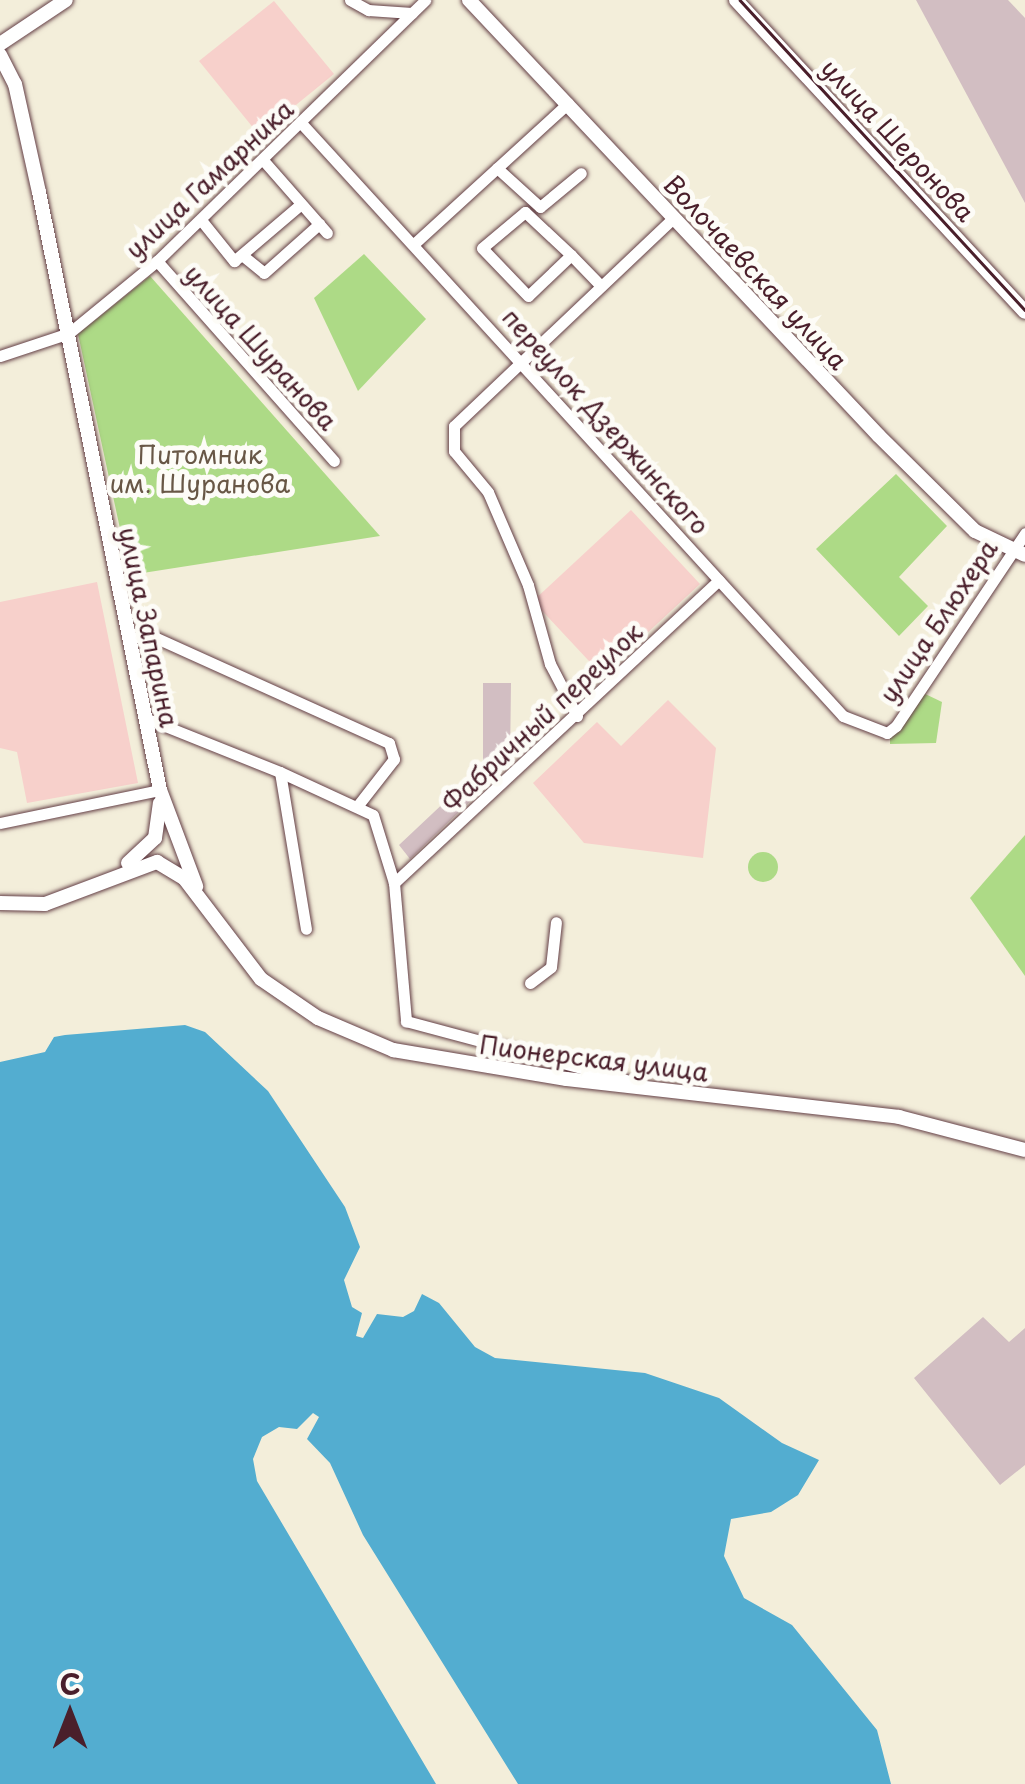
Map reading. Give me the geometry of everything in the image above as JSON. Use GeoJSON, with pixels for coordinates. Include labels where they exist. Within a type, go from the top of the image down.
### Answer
{"type":"FeatureCollection","features":[{"type":"Feature","properties":{"kind":"main road"},"geometry":{"type":"LineString","coordinates":[[0,44],[66,0]]}},
{"type":"Feature","properties":{"kind":"main road","name":"Волочаевская улица"},"geometry":{"type":"LineString","coordinates":[[469,0],[974,531],[1018,553]]}},
{"type":"Feature","properties":{"kind":"main road","name":"улица Шеронова"},"geometry":{"type":"LineString","coordinates":[[736,0],[1025,312]]}},
{"type":"Feature","properties":{"kind":"main road","name":"улица Запарина"},"geometry":{"type":"LineString","coordinates":[[0,56],[15,84],[160,790],[206,910]]}},
{"type":"Feature","properties":{"kind":"main road"},"geometry":{"type":"LineString","coordinates":[[0,903],[46,904],[98,881],[155,838],[160,790]]}},
{"type":"Feature","properties":{"kind":"main road","name":"Пионерская улица"},"geometry":{"type":"LineString","coordinates":[[98,881],[157,862],[172,866],[261,978],[352,1036],[430,1059],[567,1080],[653,1086],[900,1117],[1025,1150]]}},
{"type":"Feature","properties":{"kind":"street"},"geometry":{"type":"LineString","coordinates":[[350,0],[368,10],[412,13]]}},
{"type":"Feature","properties":{"kind":"street","name":"улица Гамарника"},"geometry":{"type":"LineString","coordinates":[[0,356],[66,333],[157,261],[302,124],[425,0]]}},
{"type":"Feature","properties":{"kind":"street"},"geometry":{"type":"LineString","coordinates":[[416,242],[568,103]]}},
{"type":"Feature","properties":{"kind":"street","name":"переулок Дзержинского"},"geometry":{"type":"LineString","coordinates":[[302,124],[416,242],[843,716],[887,733]]}},
{"type":"Feature","properties":{"kind":"street"},"geometry":{"type":"LineString","coordinates":[[242,255],[264,272],[323,228],[263,160]]}},
{"type":"Feature","properties":{"kind":"street"},"geometry":{"type":"LineString","coordinates":[[498,168],[540,207],[581,173]]}},
{"type":"Feature","properties":{"kind":"street"},"geometry":{"type":"LineString","coordinates":[[201,220],[234,261],[301,204]]}},
{"type":"Feature","properties":{"kind":"street"},"geometry":{"type":"LineString","coordinates":[[571,255],[528,296],[482,248],[522,212],[571,255],[601,286]]}},
{"type":"Feature","properties":{"kind":"street"},"geometry":{"type":"LineString","coordinates":[[577,716],[550,664],[528,585],[488,492],[452,439],[454,426],[520,358],[674,217]]}},
{"type":"Feature","properties":{"kind":"street","name":"улица Шуранова"},"geometry":{"type":"LineString","coordinates":[[157,261],[334,461]]}},
{"type":"Feature","properties":{"kind":"street","name":"улица Блюхера"},"geometry":{"type":"LineString","coordinates":[[887,733],[1018,553],[1025,533]]}},
{"type":"Feature","properties":{"kind":"street","name":"Фабричный переулок"},"geometry":{"type":"LineString","coordinates":[[394,883],[719,580]]}},
{"type":"Feature","properties":{"kind":"street"},"geometry":{"type":"LineString","coordinates":[[129,638],[152,636],[389,743],[394,758],[359,804]]}},
{"type":"Feature","properties":{"kind":"street"},"geometry":{"type":"LineString","coordinates":[[145,718],[359,804],[381,833],[394,883],[406,1020],[653,1086]]}},
{"type":"Feature","properties":{"kind":"street"},"geometry":{"type":"LineString","coordinates":[[280,772],[306,929]]}},
{"type":"Feature","properties":{"kind":"street"},"geometry":{"type":"LineString","coordinates":[[0,823],[160,790]]}},
{"type":"Feature","properties":{"kind":"street"},"geometry":{"type":"LineString","coordinates":[[530,983],[551,967],[556,922]]}},
{"type":"Feature","properties":{"kind":"shaded area"},"geometry":{"type":"Polygon","coordinates":[[[916,0],[1008,0],[1025,18],[1025,203],[916,0]]]}},
{"type":"Feature","properties":{"kind":"shaded area"},"geometry":{"type":"Polygon","coordinates":[[[274,1],[334,74],[259,135],[199,61],[274,1]]]}},
{"type":"Feature","properties":{"kind":"shaded area"},"geometry":{"type":"Polygon","coordinates":[[[631,510],[700,584],[602,675],[533,601],[631,510]]]}},
{"type":"Feature","properties":{"kind":"shaded area"},"geometry":{"type":"Polygon","coordinates":[[[97,582],[138,783],[27,803],[17,752],[0,748],[0,602],[97,582]]]}},
{"type":"Feature","properties":{"kind":"shaded area"},"geometry":{"type":"Polygon","coordinates":[[[483,683],[511,683],[510,763],[410,859],[399,845],[483,766],[483,683]]]}},
{"type":"Feature","properties":{"kind":"shaded area"},"geometry":{"type":"Polygon","coordinates":[[[668,700],[716,748],[703,858],[584,843],[533,783],[597,722],[621,746],[668,700]]]}},
{"type":"Feature","properties":{"kind":"shaded area"},"geometry":{"type":"Polygon","coordinates":[[[983,1317],[1009,1342],[1025,1328],[1025,1465],[1000,1485],[914,1378],[983,1317]]]}},
{"type":"Feature","properties":{"kind":"green space"},"geometry":{"type":"Polygon","coordinates":[[[364,254],[426,319],[358,391],[314,298],[364,254]]]}},
{"type":"Feature","properties":{"kind":"green space","name":"Питомник им. Шуранова"},"geometry":{"type":"Polygon","coordinates":[[[150,276],[380,536],[130,575],[78,334],[150,276]]]}},
{"type":"Feature","properties":{"kind":"green space"},"geometry":{"type":"Polygon","coordinates":[[[896,474],[947,526],[899,577],[928,606],[899,636],[816,549],[896,474]]]}},
{"type":"Feature","properties":{"kind":"green space"},"geometry":{"type":"Polygon","coordinates":[[[919,691],[942,702],[936,743],[890,744],[890,730],[919,691]]]}},
{"type":"Feature","properties":{"kind":"green space"},"geometry":{"type":"Polygon","coordinates":[[[1025,835],[1025,976],[970,898],[1025,835]]]}},
{"type":"Feature","properties":{"kind":"green space"},"geometry":{"type":"Polygon","coordinates":[[[763,852],[777,861],[778,867],[769,881],[763,882],[749,873],[748,867],[757,853],[763,852]]]}},
{"type":"Feature","properties":{"kind":"water"},"geometry":{"type":"Polygon","coordinates":[[[185,1025],[205,1032],[268,1091],[345,1207],[360,1247],[344,1280],[352,1307],[362,1313],[356,1336],[363,1338],[377,1314],[403,1317],[414,1311],[422,1294],[439,1303],[475,1347],[495,1358],[645,1373],[719,1398],[782,1443],[819,1460],[798,1495],[771,1512],[731,1519],[724,1556],[744,1598],[792,1625],[877,1730],[891,1784],[518,1784],[363,1535],[330,1463],[307,1439],[319,1417],[313,1413],[297,1429],[279,1427],[262,1437],[253,1459],[257,1481],[436,1784],[0,1784],[0,1062],[45,1052],[54,1037],[185,1025]]]}},
{"type":"Feature","properties":{"kind":"tram line"},"geometry":{"type":"LineString","coordinates":[[740,0],[1025,310]]}}]}
